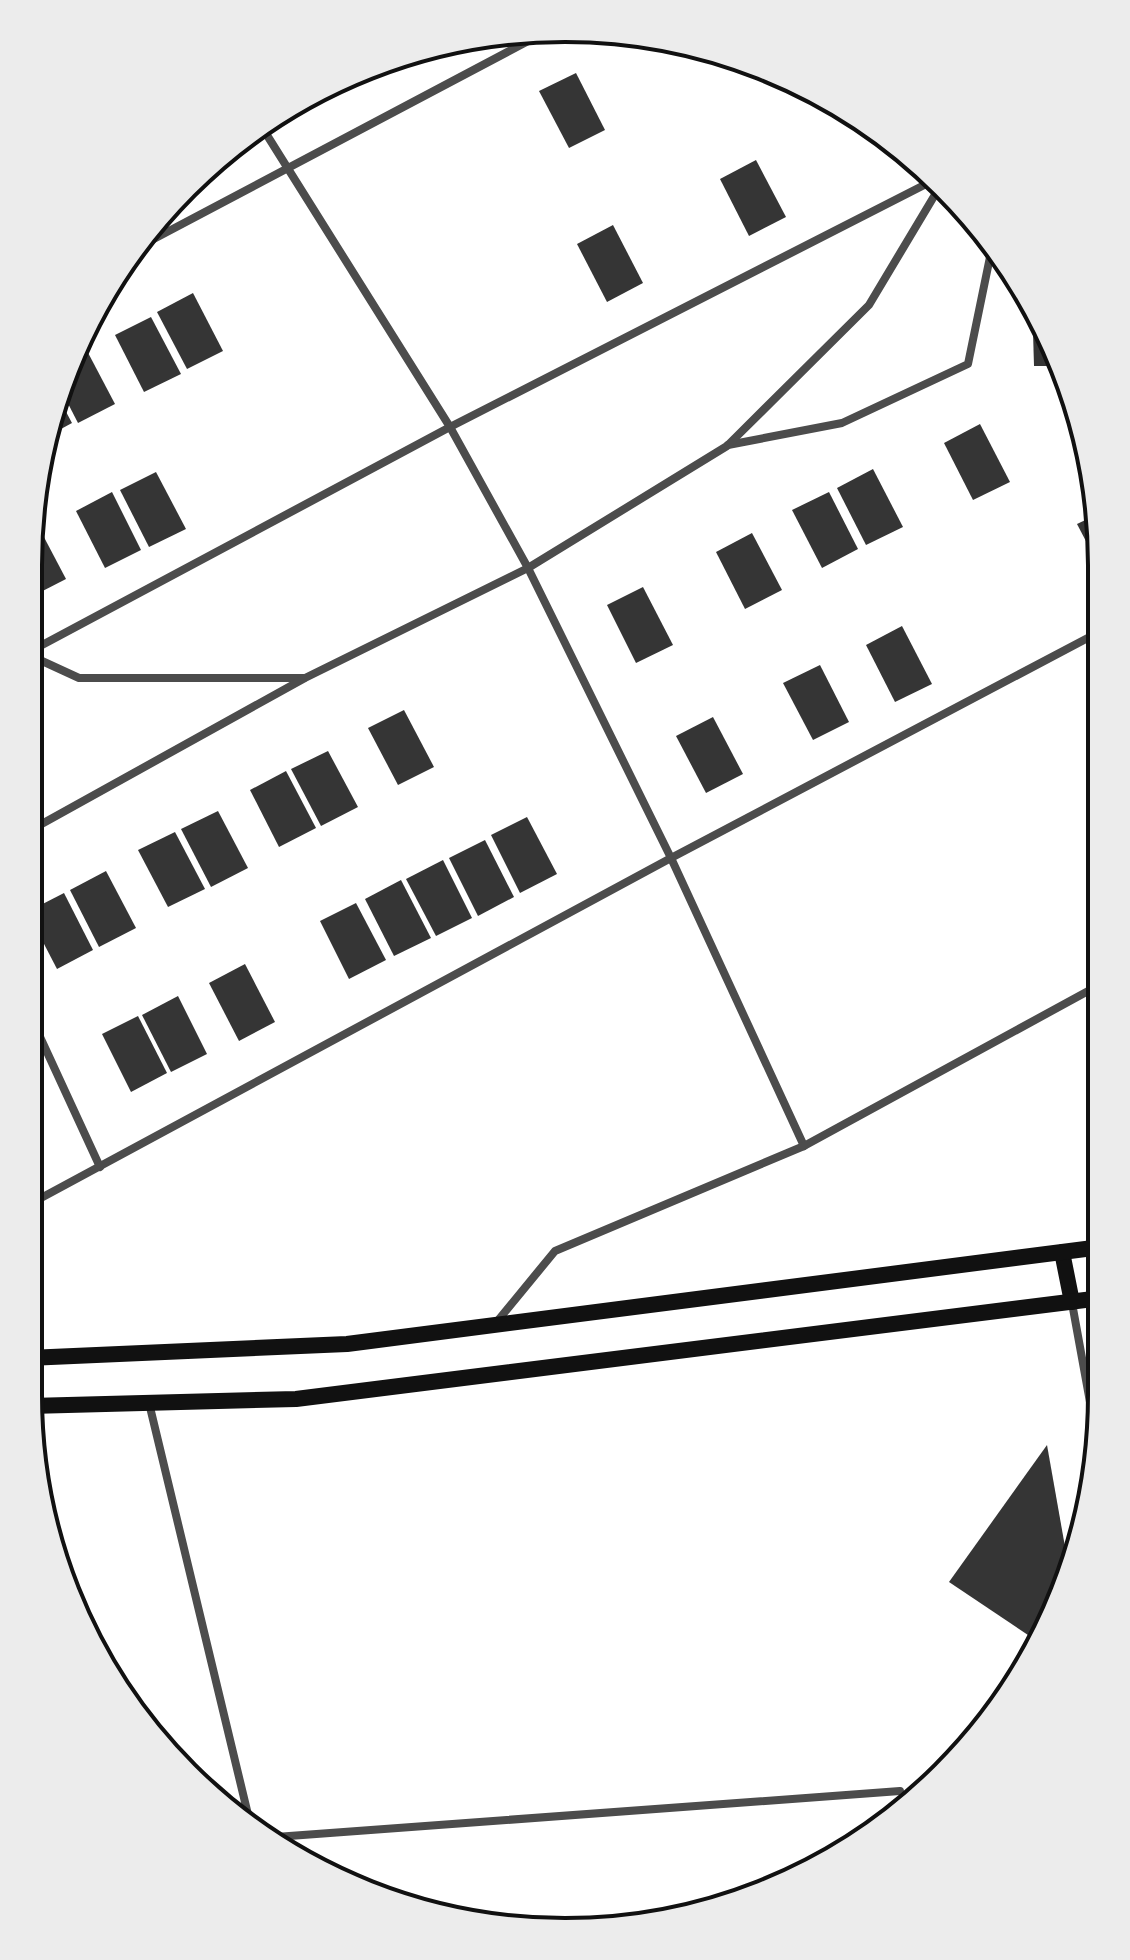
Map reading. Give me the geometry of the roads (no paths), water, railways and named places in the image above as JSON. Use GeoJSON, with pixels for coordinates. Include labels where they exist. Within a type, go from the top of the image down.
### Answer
{"type":"FeatureCollection","features":[{"type":"Feature","properties":{"kind":"main road"},"geometry":{"type":"LineString","coordinates":[[42,1357],[347,1344],[1088,1249]]}},
{"type":"Feature","properties":{"kind":"main road"},"geometry":{"type":"LineString","coordinates":[[1062,1252],[1072,1302]]}},
{"type":"Feature","properties":{"kind":"main road"},"geometry":{"type":"LineString","coordinates":[[42,1406],[296,1399],[1088,1300]]}},
{"type":"Feature","properties":{"kind":"street"},"geometry":{"type":"LineString","coordinates":[[158,237],[523,44]]}},
{"type":"Feature","properties":{"kind":"street"},"geometry":{"type":"LineString","coordinates":[[267,135],[450,427],[528,568],[671,858],[804,1146]]}},
{"type":"Feature","properties":{"kind":"street"},"geometry":{"type":"LineString","coordinates":[[42,647],[450,427],[924,185]]}},
{"type":"Feature","properties":{"kind":"street"},"geometry":{"type":"LineString","coordinates":[[42,824],[305,678],[528,568],[727,446],[869,305],[935,195]]}},
{"type":"Feature","properties":{"kind":"street"},"geometry":{"type":"LineString","coordinates":[[727,446],[842,423],[968,364],[989,260]]}},
{"type":"Feature","properties":{"kind":"street"},"geometry":{"type":"LineString","coordinates":[[42,1198],[671,858],[1088,638]]}},
{"type":"Feature","properties":{"kind":"street"},"geometry":{"type":"LineString","coordinates":[[42,660],[79,678],[305,678]]}},
{"type":"Feature","properties":{"kind":"street"},"geometry":{"type":"LineString","coordinates":[[495,1325],[555,1251],[804,1146],[1088,991]]}},
{"type":"Feature","properties":{"kind":"street"},"geometry":{"type":"LineString","coordinates":[[42,1041],[100,1167]]}},
{"type":"Feature","properties":{"kind":"street"},"geometry":{"type":"LineString","coordinates":[[1072,1302],[1088,1391]]}},
{"type":"Feature","properties":{"kind":"street"},"geometry":{"type":"LineString","coordinates":[[149,1403],[247,1810]]}},
{"type":"Feature","properties":{"kind":"street"},"geometry":{"type":"LineString","coordinates":[[284,1836],[900,1791]]}}]}
